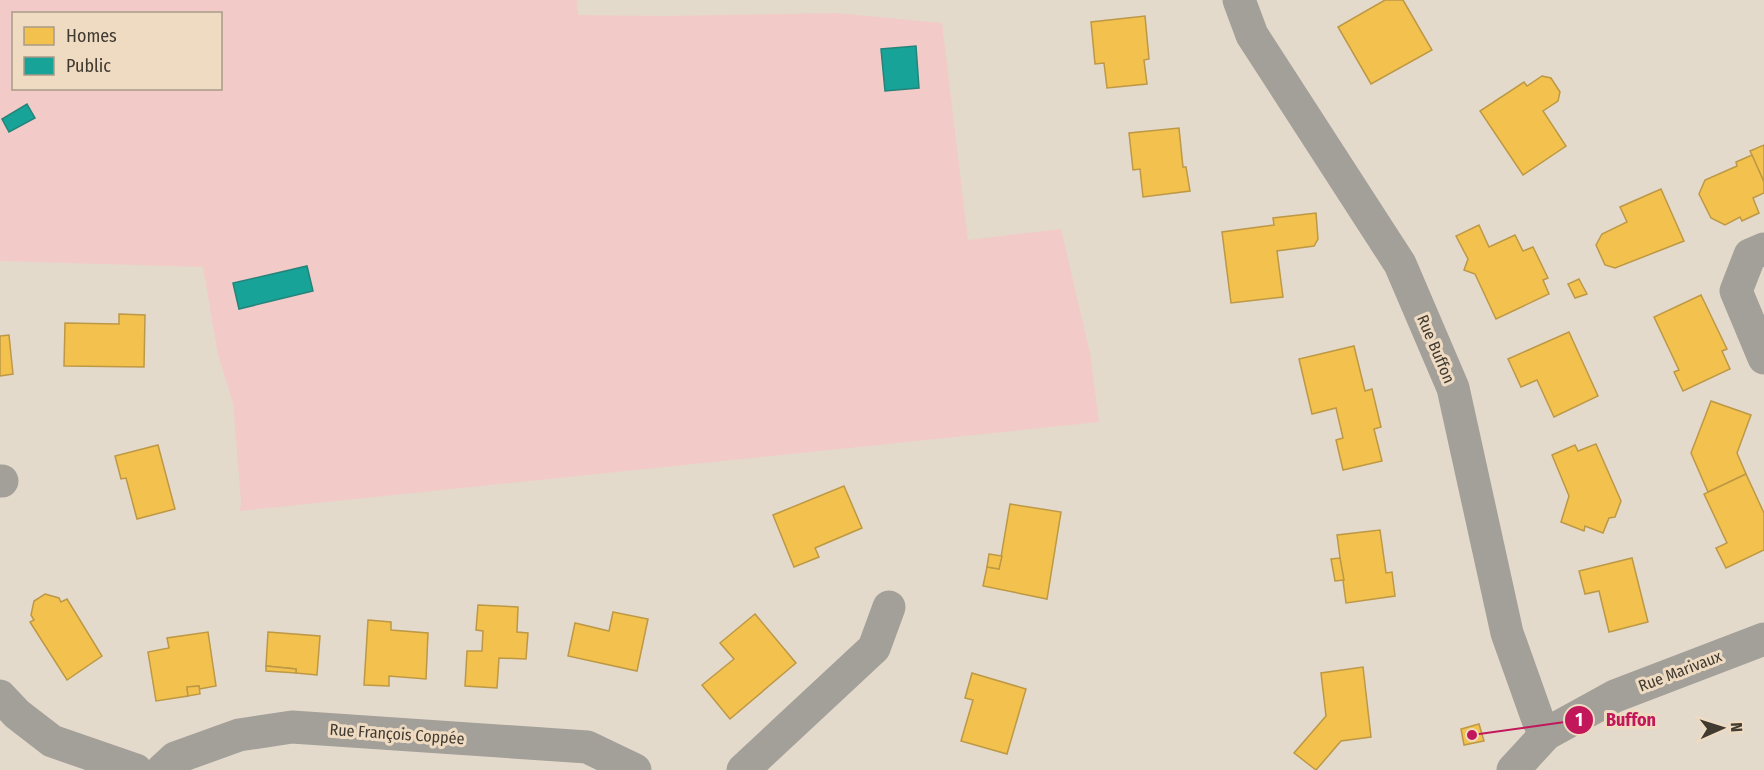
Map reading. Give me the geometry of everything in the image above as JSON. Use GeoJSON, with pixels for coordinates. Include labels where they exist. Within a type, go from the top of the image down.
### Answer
{"type":"FeatureCollection","features":[{"type":"Feature","properties":{"kind":"street","name":"Rue Buffon"},"geometry":{"type":"LineString","coordinates":[[1239,0],[1252,35],[1400,264],[1453,388],[1507,633],[1538,720],[1546,734]]}},
{"type":"Feature","properties":{"kind":"street"},"geometry":{"type":"LineString","coordinates":[[1764,249],[1750,255],[1736,291],[1764,358]]}},
{"type":"Feature","properties":{"kind":"street"},"geometry":{"type":"LineString","coordinates":[[744,770],[874,648],[889,607]]}},
{"type":"Feature","properties":{"kind":"street","name":"Rue Marivaux"},"geometry":{"type":"LineString","coordinates":[[1513,770],[1546,734],[1615,696],[1764,639]]}},
{"type":"Feature","properties":{"kind":"street"},"geometry":{"type":"LineString","coordinates":[[0,696],[17,714],[52,741],[136,770]]}},
{"type":"Feature","properties":{"kind":"street","name":"Rue François Coppée"},"geometry":{"type":"LineString","coordinates":[[162,770],[175,758],[239,735],[292,727],[586,747],[635,770]]}},
{"type":"Feature","properties":{"kind":"shaded area"},"geometry":{"type":"Polygon","coordinates":[[[0,0],[577,0],[578,15],[836,13],[942,23],[968,240],[1061,229],[1090,353],[1099,422],[240,511],[233,403],[218,355],[203,267],[0,261],[0,0]]]}},
{"type":"Feature","properties":{"kind":"building: Homes"},"geometry":{"type":"Polygon","coordinates":[[[1385,0],[1403,0],[1432,50],[1371,84],[1338,27],[1385,0]]]}},
{"type":"Feature","properties":{"kind":"building: Homes"},"geometry":{"type":"Polygon","coordinates":[[[1145,16],[1149,59],[1144,60],[1147,84],[1107,88],[1104,63],[1095,64],[1091,22],[1145,16]]]}},
{"type":"Feature","properties":{"kind":"building: Homes"},"geometry":{"type":"Polygon","coordinates":[[[1542,76],[1551,78],[1560,92],[1558,101],[1543,111],[1566,146],[1523,175],[1480,111],[1524,82],[1527,86],[1542,76]]]}},
{"type":"Feature","properties":{"kind":"building: Homes"},"geometry":{"type":"Polygon","coordinates":[[[1179,128],[1183,167],[1186,167],[1190,191],[1143,197],[1140,169],[1133,170],[1129,133],[1179,128]]]}},
{"type":"Feature","properties":{"kind":"building: Homes"},"geometry":{"type":"Polygon","coordinates":[[[1764,145],[1764,182],[1750,151],[1764,145]]]}},
{"type":"Feature","properties":{"kind":"building: Homes"},"geometry":{"type":"Polygon","coordinates":[[[1752,155],[1764,182],[1764,193],[1753,198],[1759,213],[1742,221],[1740,217],[1725,225],[1711,218],[1699,194],[1705,180],[1737,166],[1736,162],[1752,155]]]}},
{"type":"Feature","properties":{"kind":"building: Homes"},"geometry":{"type":"Polygon","coordinates":[[[1661,189],[1684,241],[1615,268],[1605,265],[1596,245],[1602,234],[1627,222],[1620,207],[1661,189]]]}},
{"type":"Feature","properties":{"kind":"building: Homes"},"geometry":{"type":"Polygon","coordinates":[[[1316,213],[1318,239],[1314,246],[1277,251],[1283,297],[1231,303],[1222,232],[1274,225],[1273,218],[1316,213]]]}},
{"type":"Feature","properties":{"kind":"building: Homes"},"geometry":{"type":"Polygon","coordinates":[[[1479,225],[1489,247],[1515,235],[1523,251],[1533,247],[1548,278],[1543,280],[1549,294],[1496,319],[1475,274],[1464,270],[1468,259],[1456,236],[1479,225]]]}},
{"type":"Feature","properties":{"kind":"building: Homes"},"geometry":{"type":"Polygon","coordinates":[[[1579,279],[1587,294],[1575,298],[1568,284],[1579,279]]]}},
{"type":"Feature","properties":{"kind":"building: Homes"},"geometry":{"type":"Polygon","coordinates":[[[1701,295],[1727,349],[1722,351],[1730,369],[1683,391],[1674,372],[1679,370],[1654,317],[1701,295]]]}},
{"type":"Feature","properties":{"kind":"building: Homes"},"geometry":{"type":"Polygon","coordinates":[[[119,314],[145,315],[144,367],[64,366],[65,323],[119,324],[119,314]]]}},
{"type":"Feature","properties":{"kind":"building: Homes"},"geometry":{"type":"Polygon","coordinates":[[[1569,332],[1598,396],[1554,417],[1537,380],[1521,387],[1508,359],[1569,332]]]}},
{"type":"Feature","properties":{"kind":"building: Homes"},"geometry":{"type":"Polygon","coordinates":[[[9,335],[13,374],[0,376],[0,336],[9,335]]]}},
{"type":"Feature","properties":{"kind":"building: Homes"},"geometry":{"type":"Polygon","coordinates":[[[1354,346],[1365,391],[1372,389],[1381,427],[1374,429],[1382,461],[1343,470],[1336,440],[1343,438],[1336,408],[1312,414],[1299,359],[1354,346]]]}},
{"type":"Feature","properties":{"kind":"building: Homes"},"geometry":{"type":"Polygon","coordinates":[[[1711,401],[1751,415],[1737,453],[1746,474],[1708,492],[1691,453],[1711,401]]]}},
{"type":"Feature","properties":{"kind":"building: Homes"},"geometry":{"type":"Polygon","coordinates":[[[1596,444],[1621,501],[1615,517],[1609,518],[1603,533],[1585,526],[1584,531],[1561,522],[1569,496],[1552,455],[1575,445],[1578,451],[1596,444]]]}},
{"type":"Feature","properties":{"kind":"building: Homes"},"geometry":{"type":"Polygon","coordinates":[[[158,445],[175,509],[137,519],[126,478],[121,479],[115,456],[158,445]]]}},
{"type":"Feature","properties":{"kind":"building: Homes"},"geometry":{"type":"Polygon","coordinates":[[[1746,474],[1764,513],[1764,550],[1726,568],[1716,548],[1727,543],[1704,494],[1746,474]]]}},
{"type":"Feature","properties":{"kind":"building: Homes"},"geometry":{"type":"Polygon","coordinates":[[[844,486],[862,528],[815,548],[819,557],[794,567],[773,515],[844,486]]]}},
{"type":"Feature","properties":{"kind":"building: Homes"},"geometry":{"type":"Polygon","coordinates":[[[1010,504],[1061,512],[1047,599],[983,586],[987,567],[999,569],[1010,504]]]}},
{"type":"Feature","properties":{"kind":"building: Homes"},"geometry":{"type":"Polygon","coordinates":[[[1380,530],[1386,573],[1392,572],[1395,596],[1346,603],[1337,535],[1380,530]]]}},
{"type":"Feature","properties":{"kind":"building: Homes"},"geometry":{"type":"Polygon","coordinates":[[[989,554],[1002,556],[999,569],[987,567],[989,554]]]}},
{"type":"Feature","properties":{"kind":"building: Homes"},"geometry":{"type":"Polygon","coordinates":[[[1340,558],[1344,580],[1335,581],[1331,559],[1340,558]]]}},
{"type":"Feature","properties":{"kind":"building: Homes"},"geometry":{"type":"Polygon","coordinates":[[[1632,558],[1648,622],[1609,632],[1599,591],[1585,594],[1579,571],[1632,558]]]}},
{"type":"Feature","properties":{"kind":"building: Homes"},"geometry":{"type":"Polygon","coordinates":[[[45,594],[59,598],[61,602],[67,599],[102,656],[67,680],[30,622],[34,620],[31,615],[34,601],[45,594]]]}},
{"type":"Feature","properties":{"kind":"building: Homes"},"geometry":{"type":"Polygon","coordinates":[[[478,605],[518,607],[517,632],[528,633],[526,659],[499,658],[497,688],[465,686],[467,651],[482,651],[483,631],[476,630],[478,605]]]}},
{"type":"Feature","properties":{"kind":"building: Homes"},"geometry":{"type":"Polygon","coordinates":[[[613,612],[648,619],[637,671],[568,656],[575,623],[609,631],[613,612]]]}},
{"type":"Feature","properties":{"kind":"building: Homes"},"geometry":{"type":"Polygon","coordinates":[[[755,614],[796,663],[730,719],[702,685],[734,659],[720,643],[755,614]]]}},
{"type":"Feature","properties":{"kind":"building: Homes"},"geometry":{"type":"Polygon","coordinates":[[[368,620],[391,622],[391,630],[428,633],[426,679],[389,676],[389,686],[364,685],[368,620]]]}},
{"type":"Feature","properties":{"kind":"building: Homes"},"geometry":{"type":"Polygon","coordinates":[[[208,632],[216,686],[199,689],[199,686],[187,687],[188,696],[156,701],[148,652],[169,648],[167,638],[208,632]]]}},
{"type":"Feature","properties":{"kind":"building: Homes"},"geometry":{"type":"Polygon","coordinates":[[[268,632],[320,636],[317,675],[296,673],[296,669],[266,666],[268,632]]]}},
{"type":"Feature","properties":{"kind":"building: Homes"},"geometry":{"type":"Polygon","coordinates":[[[266,666],[296,669],[296,673],[266,671],[266,666]]]}},
{"type":"Feature","properties":{"kind":"building: Homes"},"geometry":{"type":"Polygon","coordinates":[[[1363,667],[1371,737],[1341,741],[1316,770],[1294,753],[1326,716],[1321,673],[1363,667]]]}},
{"type":"Feature","properties":{"kind":"building: Homes"},"geometry":{"type":"Polygon","coordinates":[[[972,673],[1026,689],[1007,754],[961,741],[973,700],[965,698],[972,673]]]}},
{"type":"Feature","properties":{"kind":"building: Homes"},"geometry":{"type":"Polygon","coordinates":[[[199,686],[200,694],[188,696],[187,687],[199,686]]]}},
{"type":"Feature","properties":{"kind":"building: Homes"},"geometry":{"type":"Polygon","coordinates":[[[1479,724],[1484,741],[1464,745],[1461,729],[1479,724]]]}},
{"type":"Feature","properties":{"kind":"building: Public"},"geometry":{"type":"Polygon","coordinates":[[[916,46],[919,88],[885,91],[881,49],[916,46]]]}},
{"type":"Feature","properties":{"kind":"building: Public"},"geometry":{"type":"Polygon","coordinates":[[[27,104],[35,118],[9,132],[2,119],[27,104]]]}},
{"type":"Feature","properties":{"kind":"building: Public"},"geometry":{"type":"Polygon","coordinates":[[[307,266],[313,291],[239,309],[233,283],[307,266]]]}},
{"type":"Feature","properties":{"kind":"place","name":"Buffon"},"geometry":{"type":"Point","coordinates":[1472,735]}}]}
